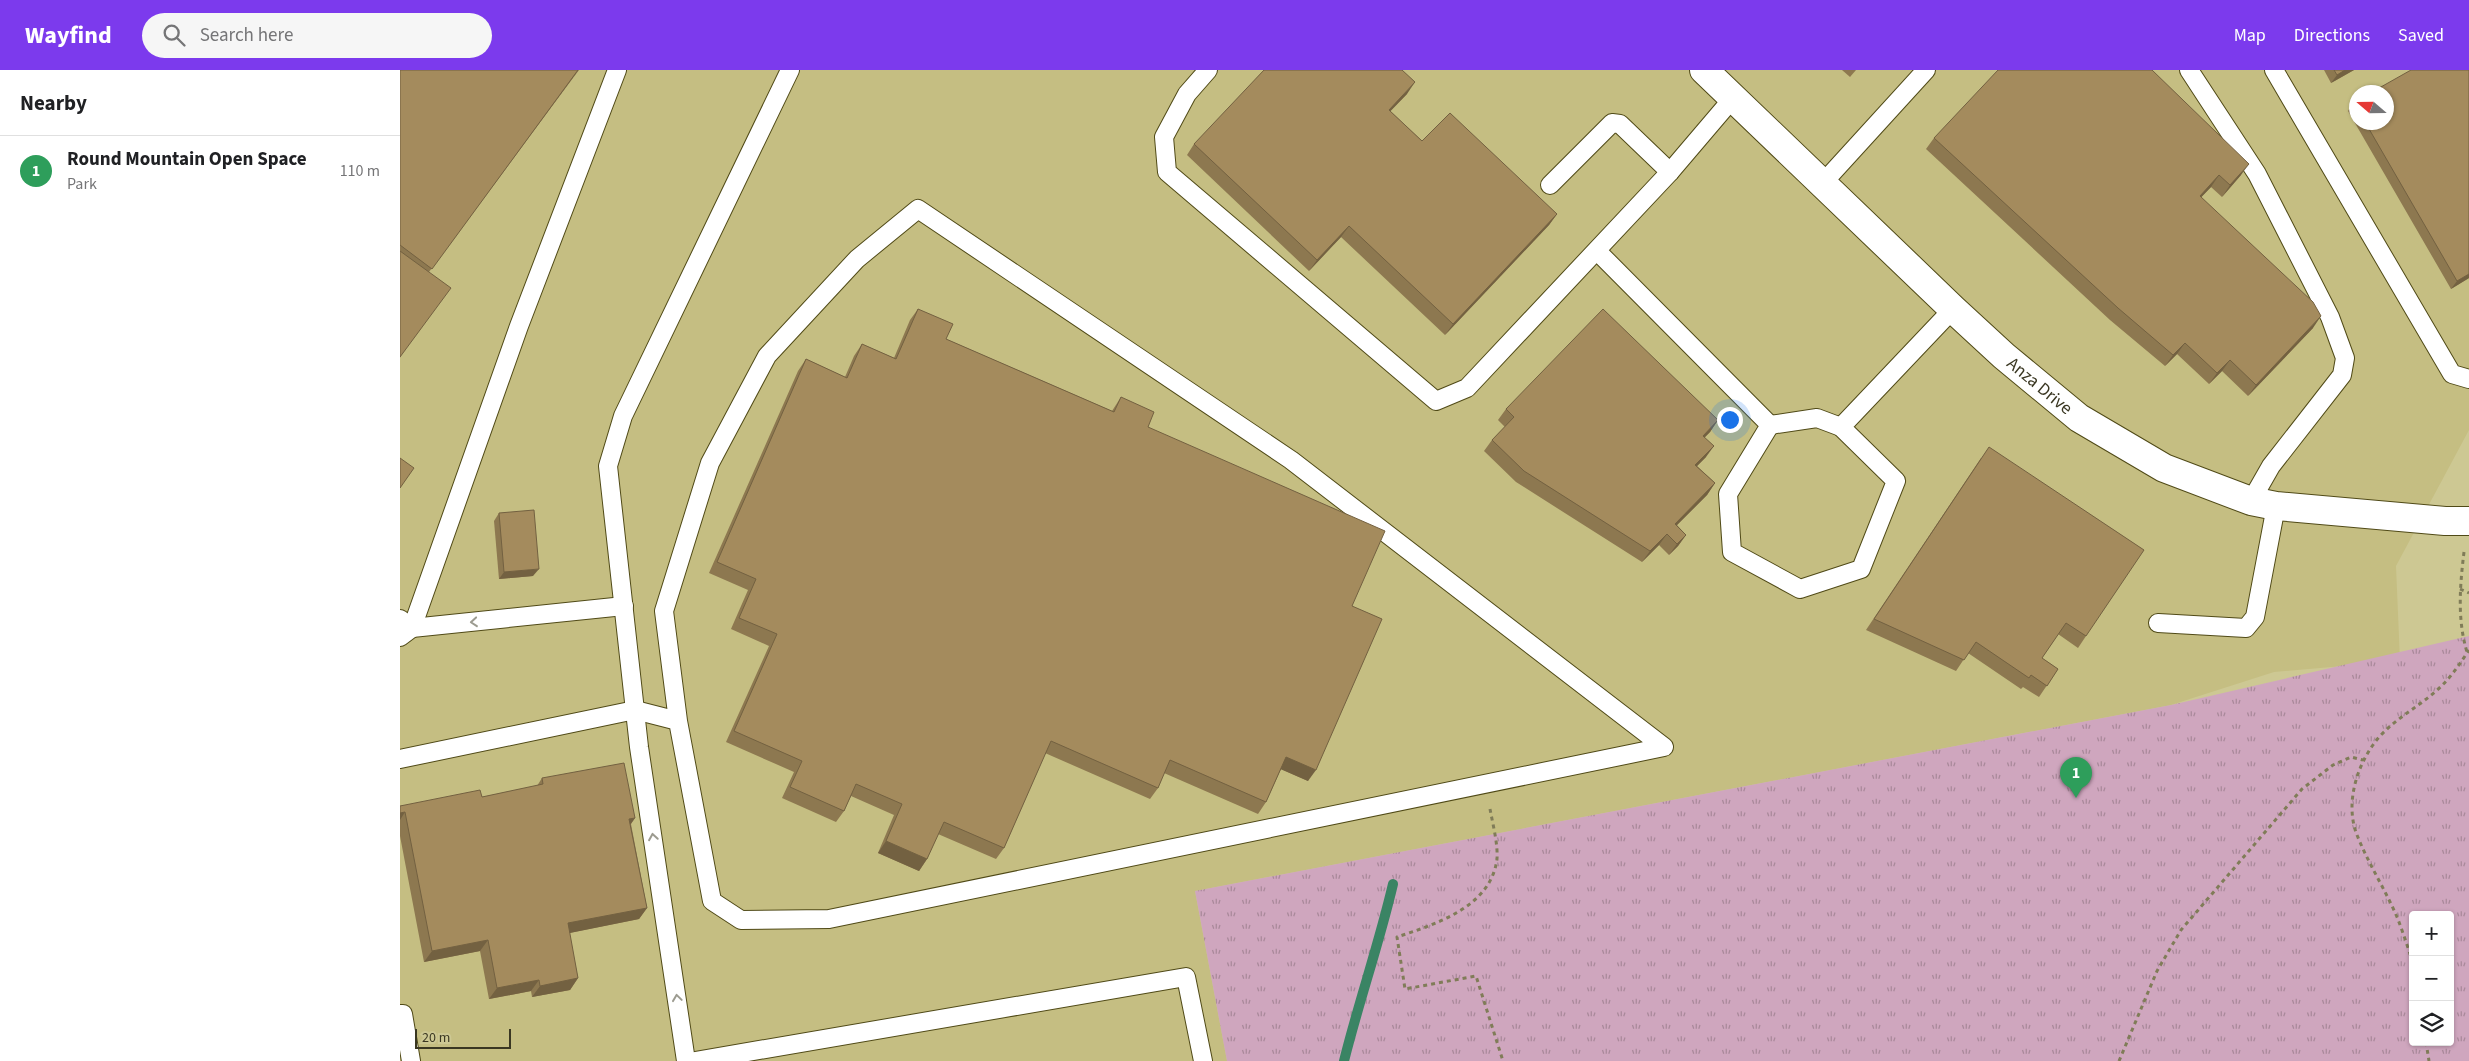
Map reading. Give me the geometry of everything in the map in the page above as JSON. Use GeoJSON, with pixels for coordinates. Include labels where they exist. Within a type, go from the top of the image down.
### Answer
{"type":"FeatureCollection","features":[{"type":"Feature","properties":{"kind":"street","name":"Anza Drive"},"geometry":{"type":"LineString","coordinates":[[1704,70],[1953,309],[2004,356],[2078,418],[2164,468],[2264,503],[2445,521],[2468,521]]}},
{"type":"Feature","properties":{"kind":"lane"},"geometry":{"type":"LineString","coordinates":[[617,70],[404,628],[624,606]]}},
{"type":"Feature","properties":{"kind":"lane"},"geometry":{"type":"LineString","coordinates":[[685,1053],[635,710],[608,466],[623,416],[790,70]]}},
{"type":"Feature","properties":{"kind":"lane"},"geometry":{"type":"LineString","coordinates":[[1208,70],[1187,94],[1164,137],[1167,172],[1436,401],[1467,388],[1670,172],[1733,98]]}},
{"type":"Feature","properties":{"kind":"lane"},"geometry":{"type":"LineString","coordinates":[[1822,184],[1926,70]]}},
{"type":"Feature","properties":{"kind":"lane"},"geometry":{"type":"LineString","coordinates":[[2158,623],[2246,628],[2255,617],[2264,503],[2271,466],[2342,375],[2345,358],[2330,317],[2256,174],[2189,70]]}},
{"type":"Feature","properties":{"kind":"lane"},"geometry":{"type":"LineString","coordinates":[[2274,70],[2452,374],[2469,378]]}},
{"type":"Feature","properties":{"kind":"lane"},"geometry":{"type":"LineString","coordinates":[[1550,186],[1612,123],[1620,124],[1670,172]]}},
{"type":"Feature","properties":{"kind":"lane"},"geometry":{"type":"LineString","coordinates":[[918,208],[1291,460],[1664,747],[829,919],[741,920],[712,901],[678,721],[664,611],[710,463],[767,356],[858,258],[918,208]]}},
{"type":"Feature","properties":{"kind":"lane"},"geometry":{"type":"LineString","coordinates":[[1597,251],[1770,425]]}},
{"type":"Feature","properties":{"kind":"lane"},"geometry":{"type":"LineString","coordinates":[[1841,427],[1953,309]]}},
{"type":"Feature","properties":{"kind":"lane"},"geometry":{"type":"LineString","coordinates":[[1817,418],[1841,427],[1896,481],[1861,569],[1800,589],[1732,552],[1728,494],[1770,425],[1817,418]]}},
{"type":"Feature","properties":{"kind":"lane"},"geometry":{"type":"LineString","coordinates":[[400,759],[635,710],[678,721]]}},
{"type":"Feature","properties":{"kind":"lane"},"geometry":{"type":"LineString","coordinates":[[695,1061],[1186,977],[1203,1061]]}},
{"type":"Feature","properties":{"kind":"lane"},"geometry":{"type":"LineString","coordinates":[[401,1010],[411,1061]]}},
{"type":"Feature","properties":{"kind":"path"},"geometry":{"type":"LineString","coordinates":[[2411,956],[2397,916],[2356,834],[2352,810],[2355,785],[2363,760],[2380,737],[2407,711],[2435,692],[2456,672],[2468,651],[2462,634],[2459,588],[2468,521]]}},
{"type":"Feature","properties":{"kind":"path"},"geometry":{"type":"LineString","coordinates":[[2459,588],[2469,593]]}},
{"type":"Feature","properties":{"kind":"path"},"geometry":{"type":"LineString","coordinates":[[2119,1061],[2157,971],[2181,930],[2302,790],[2333,765],[2351,757],[2363,760]]}},
{"type":"Feature","properties":{"kind":"path"},"geometry":{"type":"LineString","coordinates":[[1487,784],[1497,856],[1495,868],[1486,888],[1466,909],[1421,929],[1397,937],[1404,989],[1476,976],[1503,1061]]}},
{"type":"Feature","properties":{"kind":"path"},"geometry":{"type":"LineString","coordinates":[[2427,1046],[2429,1061]]}},
{"type":"Feature","properties":{"kind":"shaded area"},"geometry":{"type":"Polygon","coordinates":[[[400,70],[2469,70],[2469,430],[2396,566],[2400,661],[2274,672],[2171,705],[1195,891],[1227,1061],[400,1061],[400,70]]]}},
{"type":"Feature","properties":{"kind":"green space"},"geometry":{"type":"Polygon","coordinates":[[[2469,636],[2469,1061],[1227,1061],[1195,891],[2171,705],[2469,636]]]}},
{"type":"Feature","properties":{"kind":"building"},"geometry":{"type":"Polygon","coordinates":[[[400,70],[578,70],[432,269],[400,245],[400,70]]]}},
{"type":"Feature","properties":{"kind":"building"},"geometry":{"type":"Polygon","coordinates":[[[1264,70],[1402,70],[1415,82],[1389,110],[1422,141],[1450,113],[1557,214],[1453,324],[1349,226],[1317,260],[1194,144],[1264,70]]]}},
{"type":"Feature","properties":{"kind":"building"},"geometry":{"type":"Polygon","coordinates":[[[1998,70],[2152,70],[2249,164],[2230,185],[2219,175],[2200,196],[2313,302],[2321,316],[2256,385],[2230,360],[2217,373],[2185,343],[2173,355],[2118,308],[1934,138],[1998,70]]]}},
{"type":"Feature","properties":{"kind":"building"},"geometry":{"type":"Polygon","coordinates":[[[2334,70],[2345,70],[2337,75],[2334,70]]]}},
{"type":"Feature","properties":{"kind":"building"},"geometry":{"type":"Polygon","coordinates":[[[2411,70],[2469,70],[2469,274],[2457,281],[2370,130],[2394,130],[2394,85],[2384,85],[2411,70]]]}},
{"type":"Feature","properties":{"kind":"building"},"geometry":{"type":"Polygon","coordinates":[[[400,251],[451,288],[400,357],[400,251]]]}},
{"type":"Feature","properties":{"kind":"building"},"geometry":{"type":"Polygon","coordinates":[[[918,309],[953,324],[946,339],[1114,412],[1121,397],[1154,412],[1148,427],[1385,531],[1352,606],[1382,619],[1316,770],[1286,757],[1266,802],[1170,760],[1158,788],[1051,741],[1004,848],[944,822],[927,859],[886,841],[902,804],[856,784],[844,811],[790,787],[802,761],[734,731],[777,634],[739,618],[756,579],[717,562],[806,359],[847,378],[862,344],[896,359],[918,309]]]}},
{"type":"Feature","properties":{"kind":"building"},"geometry":{"type":"Polygon","coordinates":[[[1603,309],[1718,420],[1703,436],[1714,446],[1695,465],[1715,483],[1675,524],[1686,535],[1677,544],[1667,534],[1650,551],[1524,471],[1492,440],[1514,417],[1506,409],[1603,309]]]}},
{"type":"Feature","properties":{"kind":"building"},"geometry":{"type":"Polygon","coordinates":[[[1989,447],[2144,550],[2086,636],[2066,623],[2042,658],[2058,669],[2047,686],[2031,675],[2029,678],[1976,642],[1964,660],[1874,619],[1989,447]]]}},
{"type":"Feature","properties":{"kind":"building"},"geometry":{"type":"Polygon","coordinates":[[[400,458],[414,468],[400,488],[400,458]]]}},
{"type":"Feature","properties":{"kind":"building"},"geometry":{"type":"Polygon","coordinates":[[[534,510],[539,569],[504,572],[499,513],[534,510]]]}},
{"type":"Feature","properties":{"kind":"building"},"geometry":{"type":"Polygon","coordinates":[[[624,763],[635,818],[629,819],[647,908],[568,923],[578,978],[540,986],[539,980],[497,988],[488,940],[432,951],[405,812],[400,813],[400,806],[480,790],[482,797],[543,784],[542,778],[624,763]]]}},
{"type":"Feature","properties":{"kind":"waterway"},"geometry":{"type":"LineString","coordinates":[[1344,1061],[1393,884]]}},
{"type":"Feature","properties":{"kind":"place","name":"Round Mountain Open Space"},"geometry":{"type":"Point","coordinates":[2076,798]}}]}
